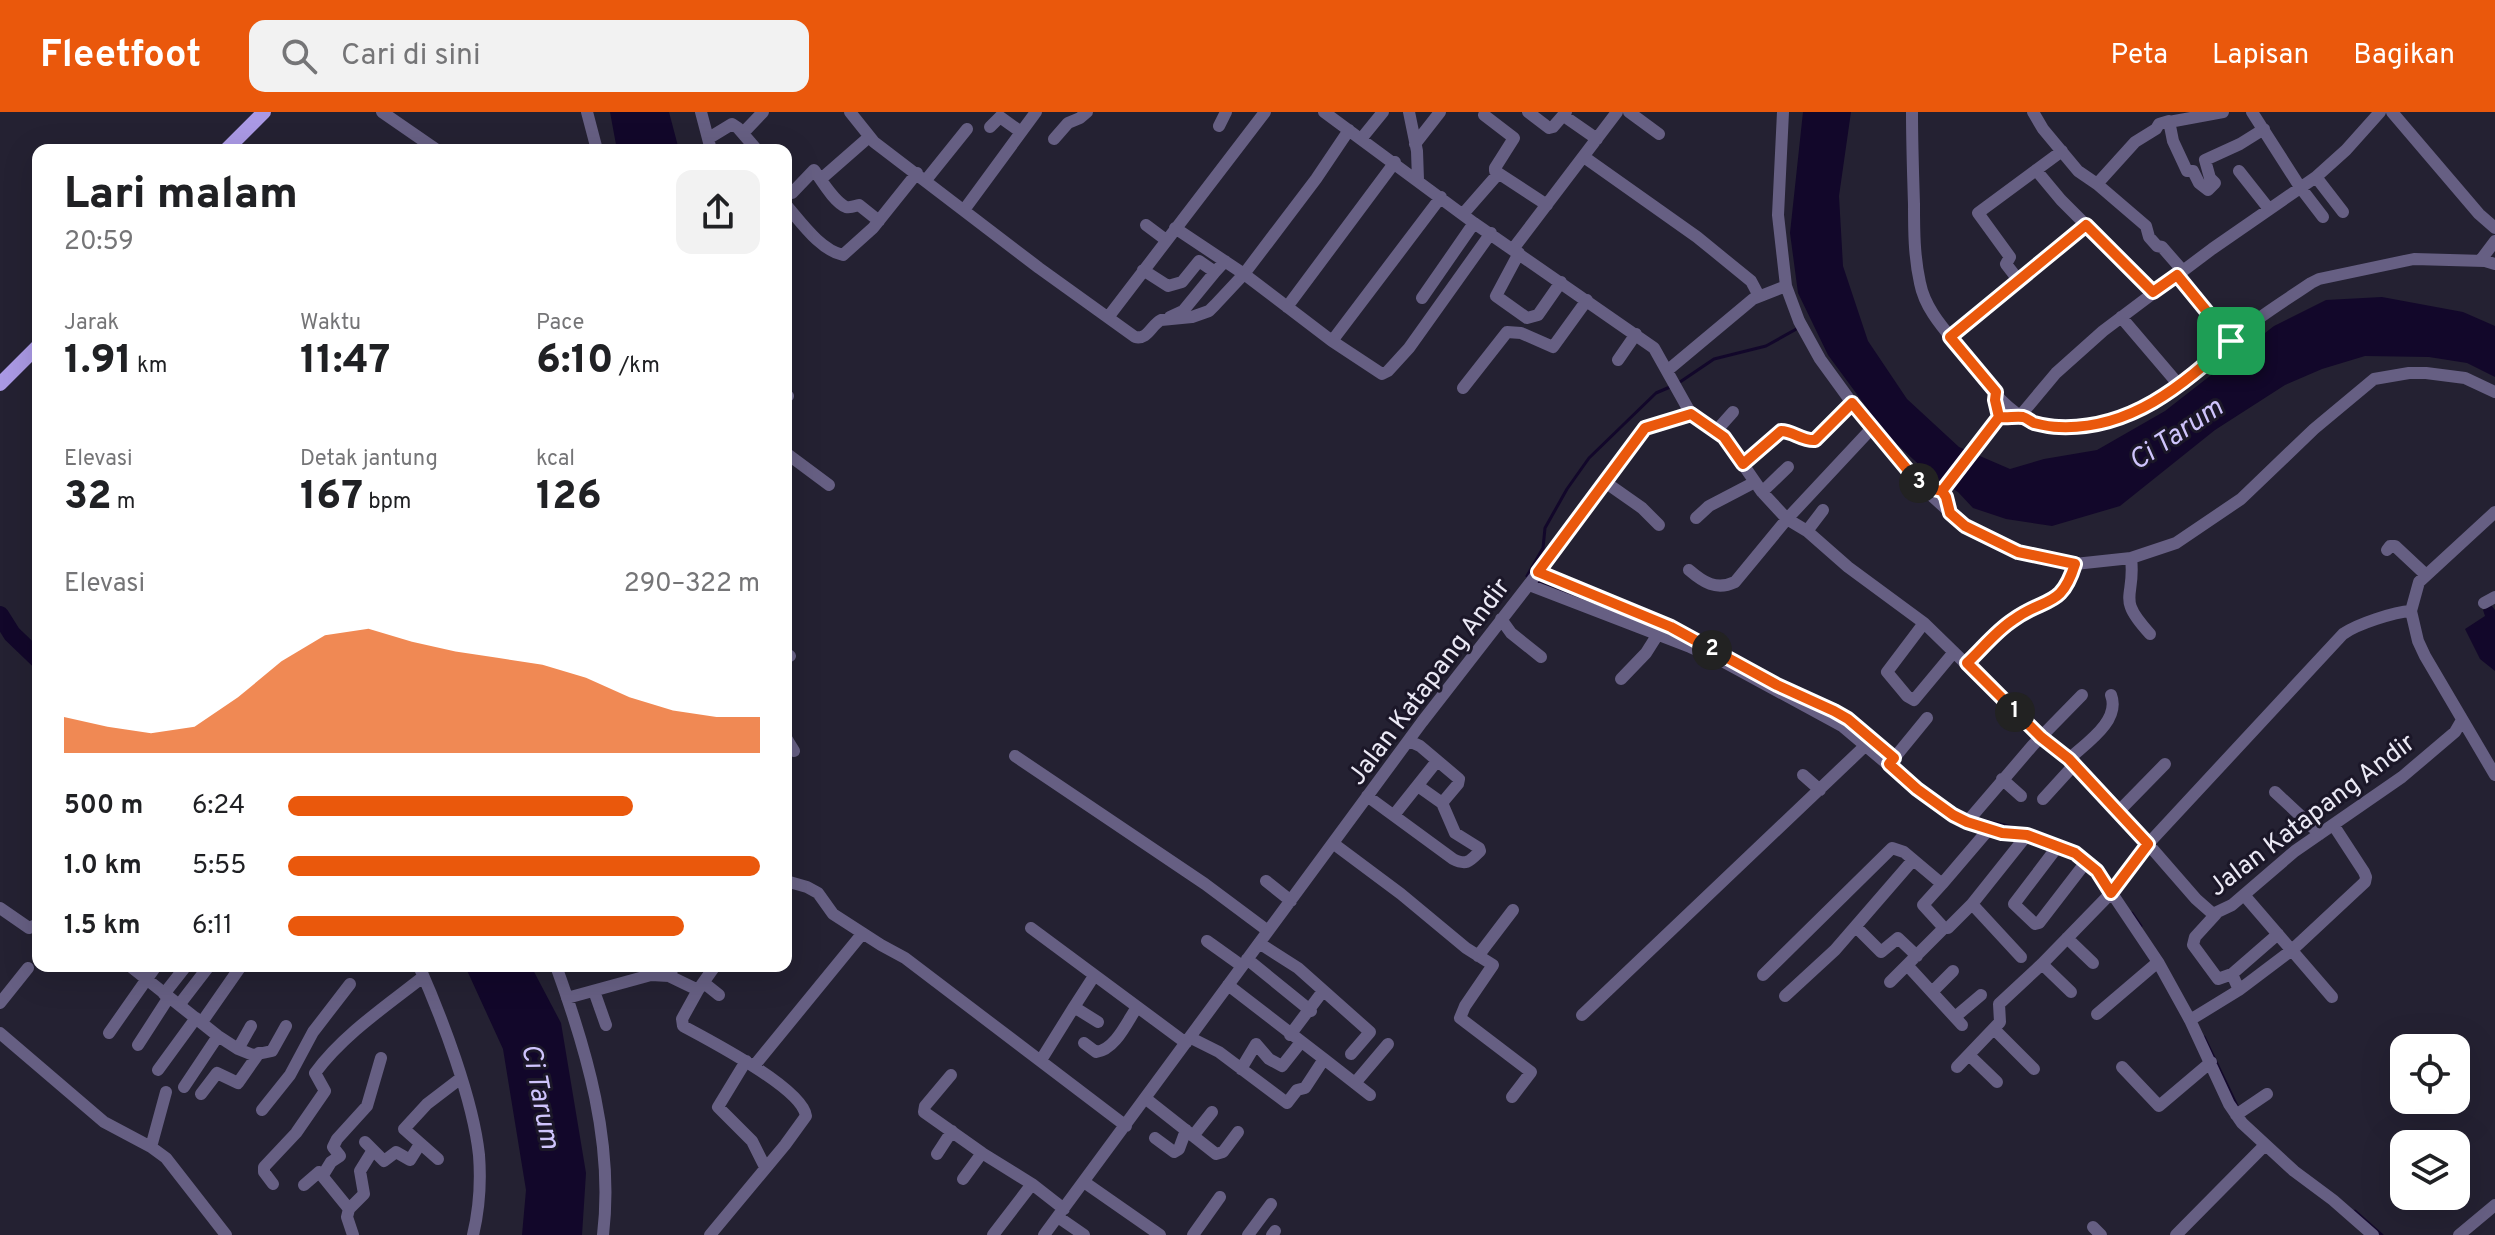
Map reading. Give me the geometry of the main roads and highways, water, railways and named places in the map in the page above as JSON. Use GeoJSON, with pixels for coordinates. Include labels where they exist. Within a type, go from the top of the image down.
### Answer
{"type":"FeatureCollection","features":[{"type":"Feature","properties":{"kind":"main road"},"geometry":{"type":"LineString","coordinates":[[232,144],[264,112]]}},
{"type":"Feature","properties":{"kind":"main road"},"geometry":{"type":"LineString","coordinates":[[0,384],[32,352]]}},
{"type":"Feature","properties":{"kind":"water"},"geometry":{"type":"Polygon","coordinates":[[[610,112],[669,112],[677,144],[616,144],[610,112]]]}},
{"type":"Feature","properties":{"kind":"water","name":"Ci Tarum"},"geometry":{"type":"Polygon","coordinates":[[[1803,112],[1851,112],[1839,196],[1843,266],[1868,341],[1907,399],[1959,447],[2010,469],[2044,459],[2097,450],[2165,411],[2274,326],[2326,300],[2382,297],[2463,312],[2495,326],[2495,377],[2467,363],[2429,357],[2365,356],[2322,369],[2285,385],[2215,430],[2120,506],[2052,526],[2006,519],[1973,508],[1958,492],[1928,473],[1887,435],[1828,355],[1798,293],[1790,233],[1803,112]]]}},
{"type":"Feature","properties":{"kind":"water"},"geometry":{"type":"Polygon","coordinates":[[[2491,605],[2495,610],[2495,671],[2480,659],[2465,629],[2485,616],[2483,610],[2491,605]]]}},
{"type":"Feature","properties":{"kind":"water","name":"Ci Tarum"},"geometry":{"type":"Polygon","coordinates":[[[468,972],[534,972],[561,1023],[586,1173],[582,1235],[522,1235],[526,1190],[503,1049],[468,972]]]}},
{"type":"Feature","properties":{"kind":"waterway"},"geometry":{"type":"LineString","coordinates":[[1677,384],[1714,359],[1766,346],[1800,327]]}},
{"type":"Feature","properties":{"kind":"waterway"},"geometry":{"type":"LineString","coordinates":[[1531,578],[1527,576],[1543,548],[1545,528],[1589,458],[1656,393],[1670,387]]}},
{"type":"Feature","properties":{"kind":"waterway"},"geometry":{"type":"LineString","coordinates":[[1538,581],[1631,618]]}},
{"type":"Feature","properties":{"kind":"waterway"},"geometry":{"type":"LineString","coordinates":[[0,615],[12,634],[32,653]]}},
{"type":"Feature","properties":{"kind":"waterway"},"geometry":{"type":"LineString","coordinates":[[1974,818],[2021,829]]}},
{"type":"Feature","properties":{"kind":"waterway"},"geometry":{"type":"LineString","coordinates":[[2132,913],[2141,926]]}},
{"type":"Feature","properties":{"kind":"waterway"},"geometry":{"type":"LineString","coordinates":[[2204,1037],[2237,1106]]}},
{"type":"Feature","properties":{"kind":"waterway"},"geometry":{"type":"LineString","coordinates":[[2355,1211],[2382,1235]]}}]}
